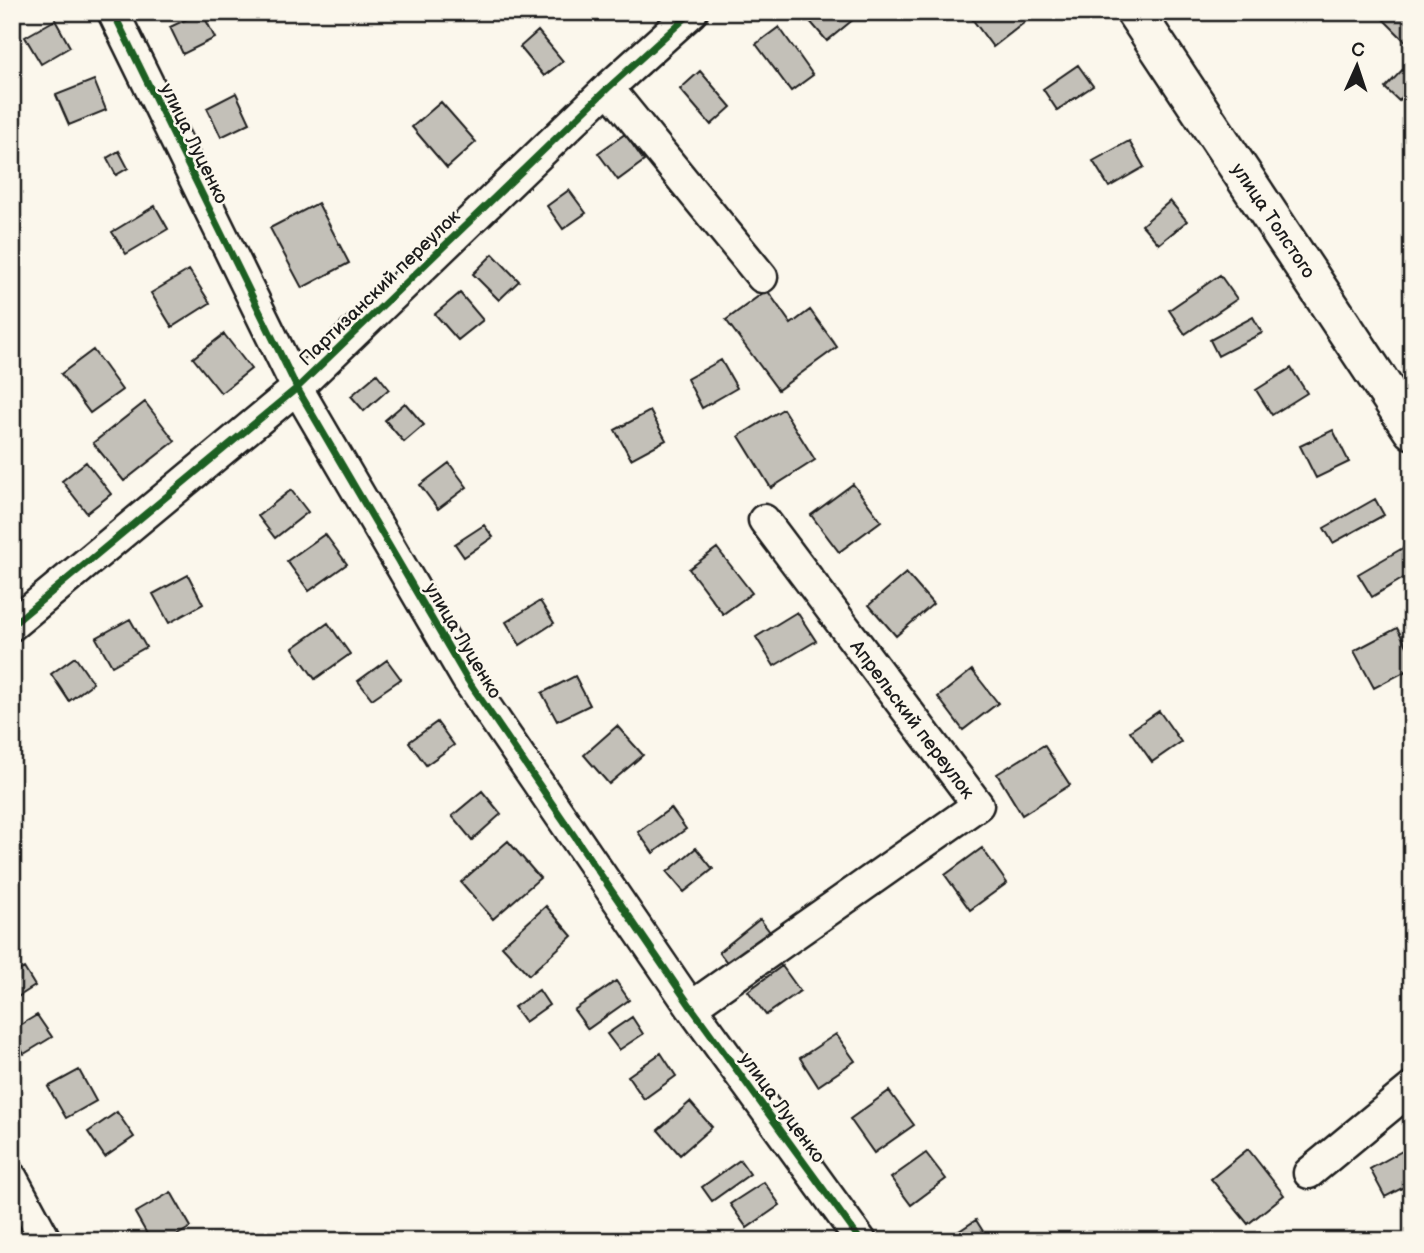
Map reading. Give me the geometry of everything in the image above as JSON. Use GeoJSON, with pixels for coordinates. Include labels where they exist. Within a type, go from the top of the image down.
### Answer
{"type":"FeatureCollection","features":[{"type":"Feature","properties":{"kind":"main road","name":"улица Толстого"},"geometry":{"type":"LineString","coordinates":[[1135,12],[1412,430]]}},
{"type":"Feature","properties":{"kind":"street","name":"улица Луценко"},"geometry":{"type":"LineString","coordinates":[[113,12],[298,388],[467,679],[691,1007],[861,1241]]}},
{"type":"Feature","properties":{"kind":"street","name":"Партизанский переулок"},"geometry":{"type":"LineString","coordinates":[[12,625],[298,388],[608,88],[692,12]]}},
{"type":"Feature","properties":{"kind":"street"},"geometry":{"type":"LineString","coordinates":[[608,88],[762,277]]}},
{"type":"Feature","properties":{"kind":"street","name":"Апрельский переулок"},"geometry":{"type":"LineString","coordinates":[[691,1007],[978,805],[764,520]]}},
{"type":"Feature","properties":{"kind":"street"},"geometry":{"type":"LineString","coordinates":[[1309,1172],[1412,1088]]}},
{"type":"Feature","properties":{"kind":"street"},"geometry":{"type":"LineString","coordinates":[[12,1178],[46,1241]]}},
{"type":"Feature","properties":{"kind":"building"},"geometry":{"type":"Polygon","coordinates":[[[202,12],[215,38],[183,54],[170,27],[202,12]]]}},
{"type":"Feature","properties":{"kind":"building"},"geometry":{"type":"Polygon","coordinates":[[[802,12],[858,12],[860,14],[827,41],[802,12]]]}},
{"type":"Feature","properties":{"kind":"building"},"geometry":{"type":"Polygon","coordinates":[[[967,12],[1018,12],[1025,22],[993,47],[967,12]]]}},
{"type":"Feature","properties":{"kind":"building"},"geometry":{"type":"Polygon","coordinates":[[[1376,12],[1412,12],[1412,44],[1410,46],[1376,12]]]}},
{"type":"Feature","properties":{"kind":"building"},"geometry":{"type":"Polygon","coordinates":[[[55,20],[70,47],[41,64],[25,37],[55,20]]]}},
{"type":"Feature","properties":{"kind":"building"},"geometry":{"type":"Polygon","coordinates":[[[779,27],[813,75],[791,91],[756,44],[779,27]]]}},
{"type":"Feature","properties":{"kind":"building"},"geometry":{"type":"Polygon","coordinates":[[[538,31],[563,61],[544,76],[520,47],[538,31]]]}},
{"type":"Feature","properties":{"kind":"building"},"geometry":{"type":"Polygon","coordinates":[[[1078,65],[1093,86],[1057,110],[1043,89],[1078,65]]]}},
{"type":"Feature","properties":{"kind":"building"},"geometry":{"type":"Polygon","coordinates":[[[1407,65],[1412,69],[1412,86],[1399,101],[1385,88],[1407,65]]]}},
{"type":"Feature","properties":{"kind":"building"},"geometry":{"type":"Polygon","coordinates":[[[700,71],[731,107],[711,125],[680,89],[700,71]]]}},
{"type":"Feature","properties":{"kind":"building"},"geometry":{"type":"Polygon","coordinates":[[[94,80],[106,110],[69,125],[56,95],[94,80]]]}},
{"type":"Feature","properties":{"kind":"building"},"geometry":{"type":"Polygon","coordinates":[[[236,93],[250,123],[221,137],[207,108],[236,93]]]}},
{"type":"Feature","properties":{"kind":"building"},"geometry":{"type":"Polygon","coordinates":[[[441,102],[476,142],[447,168],[412,127],[441,102]]]}},
{"type":"Feature","properties":{"kind":"building"},"geometry":{"type":"Polygon","coordinates":[[[1412,118],[1412,136],[1403,127],[1412,118]]]}},
{"type":"Feature","properties":{"kind":"building"},"geometry":{"type":"Polygon","coordinates":[[[625,134],[644,161],[618,180],[598,153],[625,134]]]}},
{"type":"Feature","properties":{"kind":"building"},"geometry":{"type":"Polygon","coordinates":[[[1129,141],[1144,167],[1109,187],[1093,161],[1129,141]]]}},
{"type":"Feature","properties":{"kind":"building"},"geometry":{"type":"Polygon","coordinates":[[[119,151],[128,168],[116,175],[107,158],[119,151]]]}},
{"type":"Feature","properties":{"kind":"building"},"geometry":{"type":"Polygon","coordinates":[[[569,190],[586,213],[563,229],[547,206],[569,190]]]}},
{"type":"Feature","properties":{"kind":"building"},"geometry":{"type":"Polygon","coordinates":[[[1170,201],[1187,221],[1159,244],[1142,225],[1170,201]]]}},
{"type":"Feature","properties":{"kind":"building"},"geometry":{"type":"Polygon","coordinates":[[[318,203],[349,263],[302,288],[270,228],[318,203]]]}},
{"type":"Feature","properties":{"kind":"building"},"geometry":{"type":"Polygon","coordinates":[[[155,206],[168,229],[126,254],[112,232],[155,206]]]}},
{"type":"Feature","properties":{"kind":"building"},"geometry":{"type":"Polygon","coordinates":[[[493,254],[519,281],[499,300],[473,274],[493,254]]]}},
{"type":"Feature","properties":{"kind":"building"},"geometry":{"type":"Polygon","coordinates":[[[189,270],[210,303],[172,327],[151,293],[189,270]]]}},
{"type":"Feature","properties":{"kind":"building"},"geometry":{"type":"Polygon","coordinates":[[[1220,275],[1237,299],[1185,334],[1169,310],[1220,275]]]}},
{"type":"Feature","properties":{"kind":"building"},"geometry":{"type":"Polygon","coordinates":[[[767,290],[791,324],[810,310],[837,347],[778,390],[726,320],[767,290]]]}},
{"type":"Feature","properties":{"kind":"building"},"geometry":{"type":"Polygon","coordinates":[[[460,293],[483,320],[458,340],[435,314],[460,293]]]}},
{"type":"Feature","properties":{"kind":"building"},"geometry":{"type":"Polygon","coordinates":[[[1253,317],[1262,333],[1218,356],[1210,340],[1253,317]]]}},
{"type":"Feature","properties":{"kind":"building"},"geometry":{"type":"Polygon","coordinates":[[[224,334],[251,369],[221,393],[193,358],[224,334]]]}},
{"type":"Feature","properties":{"kind":"building"},"geometry":{"type":"Polygon","coordinates":[[[93,350],[122,390],[90,413],[61,374],[93,350]]]}},
{"type":"Feature","properties":{"kind":"building"},"geometry":{"type":"Polygon","coordinates":[[[721,360],[737,388],[702,408],[687,379],[721,360]]]}},
{"type":"Feature","properties":{"kind":"building"},"geometry":{"type":"Polygon","coordinates":[[[1291,368],[1307,393],[1272,415],[1256,390],[1291,368]]]}},
{"type":"Feature","properties":{"kind":"building"},"geometry":{"type":"Polygon","coordinates":[[[377,374],[389,389],[364,411],[351,396],[377,374]]]}},
{"type":"Feature","properties":{"kind":"building"},"geometry":{"type":"Polygon","coordinates":[[[145,402],[175,441],[124,481],[93,443],[145,402]]]}},
{"type":"Feature","properties":{"kind":"building"},"geometry":{"type":"Polygon","coordinates":[[[405,403],[424,425],[404,442],[385,420],[405,403]]]}},
{"type":"Feature","properties":{"kind":"building"},"geometry":{"type":"Polygon","coordinates":[[[783,409],[815,460],[771,488],[739,436],[783,409]]]}},
{"type":"Feature","properties":{"kind":"building"},"geometry":{"type":"Polygon","coordinates":[[[650,411],[666,440],[631,459],[615,430],[650,411]]]}},
{"type":"Feature","properties":{"kind":"building"},"geometry":{"type":"Polygon","coordinates":[[[1333,430],[1349,462],[1316,478],[1300,446],[1333,430]]]}},
{"type":"Feature","properties":{"kind":"building"},"geometry":{"type":"Polygon","coordinates":[[[86,462],[111,494],[87,513],[62,481],[86,462]]]}},
{"type":"Feature","properties":{"kind":"building"},"geometry":{"type":"Polygon","coordinates":[[[449,463],[467,487],[438,509],[420,485],[449,463]]]}},
{"type":"Feature","properties":{"kind":"building"},"geometry":{"type":"Polygon","coordinates":[[[853,484],[881,521],[839,552],[811,515],[853,484]]]}},
{"type":"Feature","properties":{"kind":"building"},"geometry":{"type":"Polygon","coordinates":[[[291,490],[308,512],[275,538],[258,516],[291,490]]]}},
{"type":"Feature","properties":{"kind":"building"},"geometry":{"type":"Polygon","coordinates":[[[1375,499],[1384,515],[1333,543],[1324,528],[1375,499]]]}},
{"type":"Feature","properties":{"kind":"building"},"geometry":{"type":"Polygon","coordinates":[[[484,525],[493,537],[464,557],[455,544],[484,525]]]}},
{"type":"Feature","properties":{"kind":"building"},"geometry":{"type":"Polygon","coordinates":[[[325,534],[347,564],[309,591],[287,561],[325,534]]]}},
{"type":"Feature","properties":{"kind":"building"},"geometry":{"type":"Polygon","coordinates":[[[1408,545],[1412,551],[1412,573],[1372,597],[1358,574],[1408,545]]]}},
{"type":"Feature","properties":{"kind":"building"},"geometry":{"type":"Polygon","coordinates":[[[717,548],[752,593],[723,614],[689,569],[717,548]]]}},
{"type":"Feature","properties":{"kind":"building"},"geometry":{"type":"Polygon","coordinates":[[[906,573],[933,604],[896,636],[869,605],[906,573]]]}},
{"type":"Feature","properties":{"kind":"building"},"geometry":{"type":"Polygon","coordinates":[[[188,575],[203,604],[169,623],[153,594],[188,575]]]}},
{"type":"Feature","properties":{"kind":"building"},"geometry":{"type":"Polygon","coordinates":[[[540,601],[554,623],[520,645],[506,622],[540,601]]]}},
{"type":"Feature","properties":{"kind":"building"},"geometry":{"type":"Polygon","coordinates":[[[797,612],[816,641],[774,666],[756,637],[797,612]]]}},
{"type":"Feature","properties":{"kind":"building"},"geometry":{"type":"Polygon","coordinates":[[[130,619],[146,647],[112,666],[96,638],[130,619]]]}},
{"type":"Feature","properties":{"kind":"building"},"geometry":{"type":"Polygon","coordinates":[[[328,623],[350,654],[315,679],[293,648],[328,623]]]}},
{"type":"Feature","properties":{"kind":"building"},"geometry":{"type":"Polygon","coordinates":[[[1397,628],[1412,655],[1412,668],[1374,688],[1354,651],[1397,628]]]}},
{"type":"Feature","properties":{"kind":"building"},"geometry":{"type":"Polygon","coordinates":[[[75,657],[93,683],[69,701],[51,674],[75,657]]]}},
{"type":"Feature","properties":{"kind":"building"},"geometry":{"type":"Polygon","coordinates":[[[387,660],[401,679],[372,699],[358,681],[387,660]]]}},
{"type":"Feature","properties":{"kind":"building"},"geometry":{"type":"Polygon","coordinates":[[[972,670],[998,703],[963,730],[938,697],[972,670]]]}},
{"type":"Feature","properties":{"kind":"building"},"geometry":{"type":"Polygon","coordinates":[[[575,676],[590,705],[557,721],[542,693],[575,676]]]}},
{"type":"Feature","properties":{"kind":"building"},"geometry":{"type":"Polygon","coordinates":[[[1159,711],[1181,742],[1152,762],[1130,731],[1159,711]]]}},
{"type":"Feature","properties":{"kind":"building"},"geometry":{"type":"Polygon","coordinates":[[[437,722],[454,745],[426,765],[409,742],[437,722]]]}},
{"type":"Feature","properties":{"kind":"building"},"geometry":{"type":"Polygon","coordinates":[[[617,726],[643,755],[609,784],[584,755],[617,726]]]}},
{"type":"Feature","properties":{"kind":"building"},"geometry":{"type":"Polygon","coordinates":[[[1044,745],[1070,785],[1022,815],[997,774],[1044,745]]]}},
{"type":"Feature","properties":{"kind":"building"},"geometry":{"type":"Polygon","coordinates":[[[482,791],[501,814],[472,840],[452,816],[482,791]]]}},
{"type":"Feature","properties":{"kind":"building"},"geometry":{"type":"Polygon","coordinates":[[[671,808],[686,829],[653,853],[638,832],[671,808]]]}},
{"type":"Feature","properties":{"kind":"building"},"geometry":{"type":"Polygon","coordinates":[[[508,841],[540,878],[493,919],[461,882],[508,841]]]}},
{"type":"Feature","properties":{"kind":"building"},"geometry":{"type":"Polygon","coordinates":[[[1412,843],[1412,859],[1404,848],[1412,843]]]}},
{"type":"Feature","properties":{"kind":"building"},"geometry":{"type":"Polygon","coordinates":[[[696,848],[713,869],[684,892],[667,872],[696,848]]]}},
{"type":"Feature","properties":{"kind":"building"},"geometry":{"type":"Polygon","coordinates":[[[982,848],[1007,883],[970,910],[945,875],[982,848]]]}},
{"type":"Feature","properties":{"kind":"building"},"geometry":{"type":"Polygon","coordinates":[[[546,906],[572,936],[529,975],[502,946],[546,906]]]}},
{"type":"Feature","properties":{"kind":"building"},"geometry":{"type":"Polygon","coordinates":[[[760,919],[770,932],[729,965],[719,952],[760,919]]]}},
{"type":"Feature","properties":{"kind":"building"},"geometry":{"type":"Polygon","coordinates":[[[782,966],[800,991],[766,1015],[748,991],[782,966]]]}},
{"type":"Feature","properties":{"kind":"building"},"geometry":{"type":"Polygon","coordinates":[[[24,968],[35,986],[13,1000],[12,975],[24,968]]]}},
{"type":"Feature","properties":{"kind":"building"},"geometry":{"type":"Polygon","coordinates":[[[616,981],[629,1000],[588,1029],[574,1010],[616,981]]]}},
{"type":"Feature","properties":{"kind":"building"},"geometry":{"type":"Polygon","coordinates":[[[539,990],[549,1005],[525,1022],[514,1007],[539,990]]]}},
{"type":"Feature","properties":{"kind":"building"},"geometry":{"type":"Polygon","coordinates":[[[37,1015],[52,1037],[24,1054],[12,1035],[12,1030],[37,1015]]]}},
{"type":"Feature","properties":{"kind":"building"},"geometry":{"type":"Polygon","coordinates":[[[632,1017],[643,1034],[619,1050],[607,1034],[632,1017]]]}},
{"type":"Feature","properties":{"kind":"building"},"geometry":{"type":"Polygon","coordinates":[[[836,1034],[855,1061],[818,1086],[800,1058],[836,1034]]]}},
{"type":"Feature","properties":{"kind":"building"},"geometry":{"type":"Polygon","coordinates":[[[661,1053],[676,1076],[644,1099],[628,1076],[661,1053]]]}},
{"type":"Feature","properties":{"kind":"building"},"geometry":{"type":"Polygon","coordinates":[[[79,1070],[96,1101],[66,1118],[48,1087],[79,1070]]]}},
{"type":"Feature","properties":{"kind":"building"},"geometry":{"type":"Polygon","coordinates":[[[889,1091],[914,1125],[874,1153],[850,1119],[889,1091]]]}},
{"type":"Feature","properties":{"kind":"building"},"geometry":{"type":"Polygon","coordinates":[[[690,1102],[712,1127],[680,1155],[658,1130],[690,1102]]]}},
{"type":"Feature","properties":{"kind":"building"},"geometry":{"type":"Polygon","coordinates":[[[117,1112],[134,1137],[105,1157],[88,1132],[117,1112]]]}},
{"type":"Feature","properties":{"kind":"building"},"geometry":{"type":"Polygon","coordinates":[[[1248,1149],[1284,1195],[1248,1224],[1211,1179],[1248,1149]]]}},
{"type":"Feature","properties":{"kind":"building"},"geometry":{"type":"Polygon","coordinates":[[[1404,1150],[1412,1164],[1412,1183],[1385,1197],[1370,1169],[1404,1150]]]}},
{"type":"Feature","properties":{"kind":"building"},"geometry":{"type":"Polygon","coordinates":[[[926,1153],[946,1179],[911,1205],[891,1178],[926,1153]]]}},
{"type":"Feature","properties":{"kind":"building"},"geometry":{"type":"Polygon","coordinates":[[[740,1160],[750,1174],[712,1201],[702,1187],[740,1160]]]}},
{"type":"Feature","properties":{"kind":"building"},"geometry":{"type":"Polygon","coordinates":[[[764,1182],[780,1205],[747,1228],[730,1204],[764,1182]]]}},
{"type":"Feature","properties":{"kind":"building"},"geometry":{"type":"Polygon","coordinates":[[[171,1192],[191,1227],[167,1241],[151,1241],[135,1213],[171,1192]]]}},
{"type":"Feature","properties":{"kind":"building"},"geometry":{"type":"Polygon","coordinates":[[[976,1220],[989,1241],[944,1241],[976,1220]]]}},
{"type":"Feature","properties":{"kind":"cycle path"},"geometry":{"type":"LineString","coordinates":[[113,12],[297,388],[467,679],[691,1007],[861,1241]]}},
{"type":"Feature","properties":{"kind":"cycle path"},"geometry":{"type":"LineString","coordinates":[[12,625],[297,388],[608,88],[692,12]]}}]}
